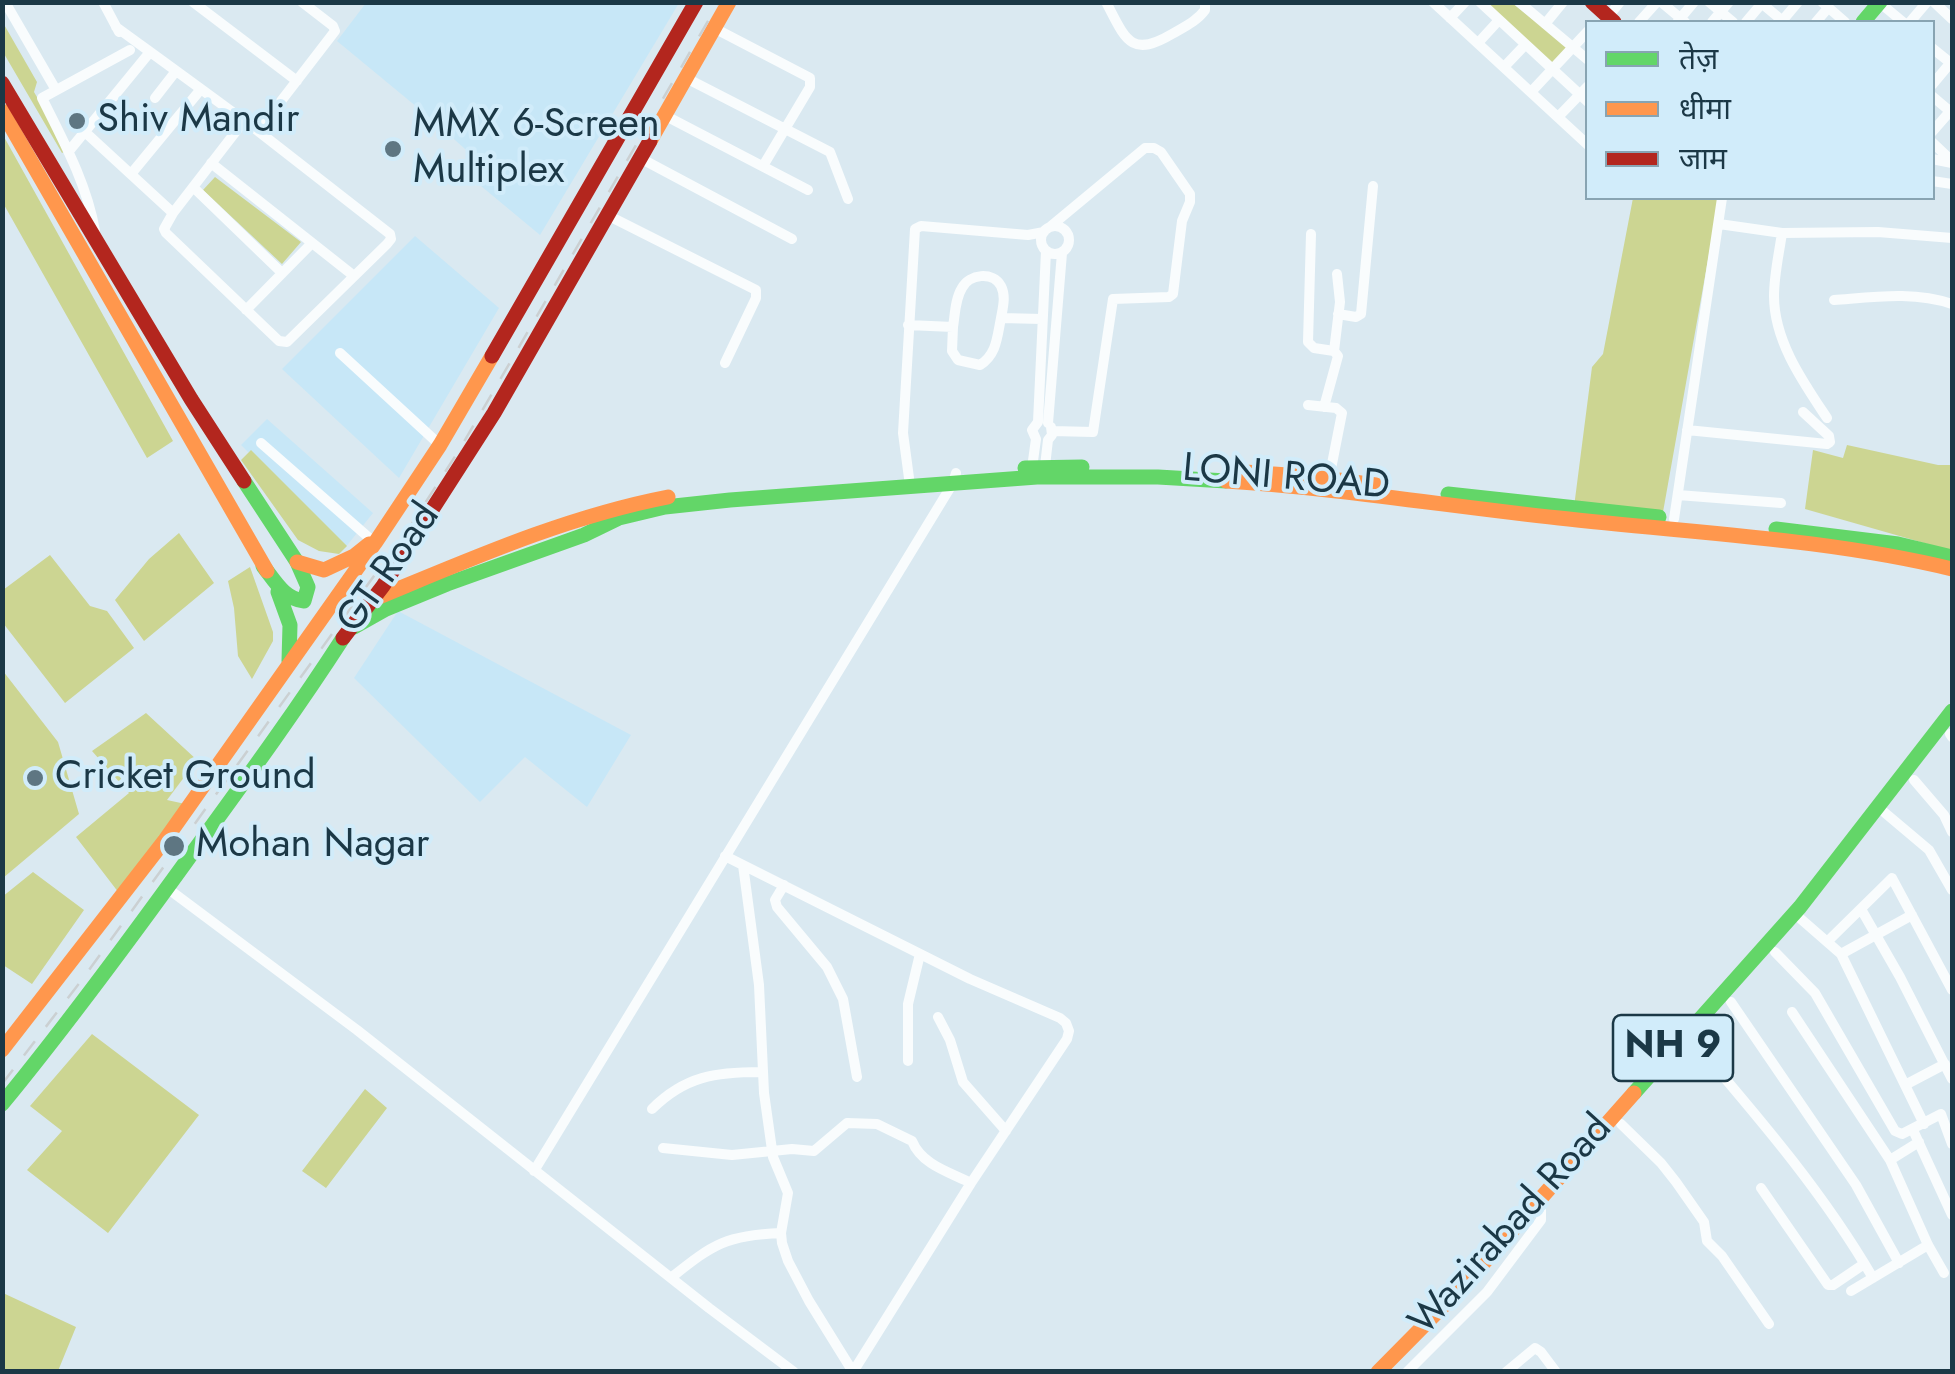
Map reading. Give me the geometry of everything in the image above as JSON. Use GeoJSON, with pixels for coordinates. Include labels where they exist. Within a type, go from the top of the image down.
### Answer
{"type":"FeatureCollection","features":[{"type":"Feature","properties":{"kind":"main road","name":"GT Road"},"geometry":{"type":"LineString","coordinates":[[2,1050],[165,840],[440,446],[696,2]]}},
{"type":"Feature","properties":{"kind":"main road","name":"GT Road"},"geometry":{"type":"LineString","coordinates":[[2,1104],[167,888],[298,708],[346,632],[383,586],[494,413],[729,2]]}},
{"type":"Feature","properties":{"kind":"main road"},"geometry":{"type":"LineString","coordinates":[[2,82],[129,331],[264,566],[290,620],[289,664]]}},
{"type":"Feature","properties":{"kind":"main road"},"geometry":{"type":"LineString","coordinates":[[2,111],[96,243],[297,562],[308,587],[304,602],[290,599],[264,566]]}},
{"type":"Feature","properties":{"kind":"main road","name":"LONI ROAD"},"geometry":{"type":"LineString","coordinates":[[779,491],[954,478],[1039,467],[1166,468],[1330,478],[1818,539],[1952,569]]}},
{"type":"Feature","properties":{"kind":"main road","name":"LONI ROAD"},"geometry":{"type":"LineString","coordinates":[[618,512],[908,478],[1112,476],[1232,480],[1898,544],[1952,556]]}},
{"type":"Feature","properties":{"kind":"main road"},"geometry":{"type":"LineString","coordinates":[[232,509],[254,496]]}},
{"type":"Feature","properties":{"kind":"main road"},"geometry":{"type":"LineString","coordinates":[[371,600],[588,514],[618,512]]}},
{"type":"Feature","properties":{"kind":"main road"},"geometry":{"type":"LineString","coordinates":[[346,632],[386,609],[584,535],[618,512]]}},
{"type":"Feature","properties":{"kind":"main road"},"geometry":{"type":"LineString","coordinates":[[297,562],[324,570],[373,542]]}},
{"type":"Feature","properties":{"kind":"main road","name":"Wazirabad Road"},"geometry":{"type":"LineString","coordinates":[[1378,1372],[1464,1285],[1799,917],[1882,811],[1952,711]]}},
{"type":"Feature","properties":{"kind":"main road","name":"Wazirabad Road"},"geometry":{"type":"LineString","coordinates":[[1882,811],[1952,734]]}},
{"type":"Feature","properties":{"kind":"main road","name":"Wazirabad Road"},"geometry":{"type":"LineString","coordinates":[[1395,1372],[1470,1295],[1541,1210],[1732,1002],[1776,952],[1799,917]]}},
{"type":"Feature","properties":{"kind":"main road"},"geometry":{"type":"LineString","coordinates":[[44,1053],[54,1071]]}},
{"type":"Feature","properties":{"kind":"street"},"geometry":{"type":"LineString","coordinates":[[5,2],[56,90]]}},
{"type":"Feature","properties":{"kind":"street"},"geometry":{"type":"LineString","coordinates":[[192,2],[297,81]]}},
{"type":"Feature","properties":{"kind":"street"},"geometry":{"type":"LineString","coordinates":[[258,131],[334,34],[335,28],[302,2]]}},
{"type":"Feature","properties":{"kind":"street"},"geometry":{"type":"LineString","coordinates":[[1106,2],[1126,39],[1138,46],[1158,42],[1200,17],[1206,10],[1204,2]]}},
{"type":"Feature","properties":{"kind":"street"},"geometry":{"type":"LineString","coordinates":[[1433,2],[1585,140]]}},
{"type":"Feature","properties":{"kind":"street"},"geometry":{"type":"LineString","coordinates":[[1450,18],[1465,2]]}},
{"type":"Feature","properties":{"kind":"street"},"geometry":{"type":"LineString","coordinates":[[1480,2],[1585,94],[1558,116]]}},
{"type":"Feature","properties":{"kind":"street"},"geometry":{"type":"LineString","coordinates":[[1518,2],[1585,57]]}},
{"type":"Feature","properties":{"kind":"street"},"geometry":{"type":"LineString","coordinates":[[1545,24],[1562,2]]}},
{"type":"Feature","properties":{"kind":"street"},"geometry":{"type":"LineString","coordinates":[[1602,16],[1620,2]]}},
{"type":"Feature","properties":{"kind":"street"},"geometry":{"type":"LineString","coordinates":[[1641,20],[1659,2],[1680,20]]}},
{"type":"Feature","properties":{"kind":"street"},"geometry":{"type":"LineString","coordinates":[[1708,2],[1731,20]]}},
{"type":"Feature","properties":{"kind":"street"},"geometry":{"type":"LineString","coordinates":[[1714,20],[1729,2]]}},
{"type":"Feature","properties":{"kind":"street"},"geometry":{"type":"LineString","coordinates":[[1908,20],[1930,2],[1952,18]]}},
{"type":"Feature","properties":{"kind":"street"},"geometry":{"type":"LineString","coordinates":[[1762,3],[1781,20]]}},
{"type":"Feature","properties":{"kind":"street"},"geometry":{"type":"LineString","coordinates":[[1878,3],[1903,20]]}},
{"type":"Feature","properties":{"kind":"street"},"geometry":{"type":"LineString","coordinates":[[106,4],[139,66]]}},
{"type":"Feature","properties":{"kind":"street"},"geometry":{"type":"LineString","coordinates":[[1478,43],[1499,20]]}},
{"type":"Feature","properties":{"kind":"street"},"geometry":{"type":"LineString","coordinates":[[116,27],[244,120],[390,234],[387,244],[287,342],[279,341],[164,229],[244,120]]}},
{"type":"Feature","properties":{"kind":"street"},"geometry":{"type":"LineString","coordinates":[[714,28],[810,78],[810,87],[762,166]]}},
{"type":"Feature","properties":{"kind":"street"},"geometry":{"type":"LineString","coordinates":[[1531,92],[1585,33]]}},
{"type":"Feature","properties":{"kind":"street"},"geometry":{"type":"LineString","coordinates":[[1504,68],[1526,45]]}},
{"type":"Feature","properties":{"kind":"street"},"geometry":{"type":"LineString","coordinates":[[96,243],[92,218],[69,152],[42,98],[130,50]]}},
{"type":"Feature","properties":{"kind":"street"},"geometry":{"type":"LineString","coordinates":[[69,152],[150,52]]}},
{"type":"Feature","properties":{"kind":"street"},"geometry":{"type":"LineString","coordinates":[[155,98],[176,71]]}},
{"type":"Feature","properties":{"kind":"street"},"geometry":{"type":"LineString","coordinates":[[686,78],[830,152],[848,199]]}},
{"type":"Feature","properties":{"kind":"street"},"geometry":{"type":"LineString","coordinates":[[131,174],[201,89]]}},
{"type":"Feature","properties":{"kind":"street"},"geometry":{"type":"LineString","coordinates":[[664,115],[808,190]]}},
{"type":"Feature","properties":{"kind":"street"},"geometry":{"type":"LineString","coordinates":[[85,132],[173,214]]}},
{"type":"Feature","properties":{"kind":"street"},"geometry":{"type":"LineString","coordinates":[[1145,148],[1154,148],[1161,152],[1190,194],[1182,222],[1173,294],[1113,300],[1093,432],[1044,431],[1042,319],[1046,251],[1041,241],[1048,229],[1145,148]]}},
{"type":"Feature","properties":{"kind":"street"},"geometry":{"type":"LineString","coordinates":[[640,158],[792,239]]}},
{"type":"Feature","properties":{"kind":"street"},"geometry":{"type":"LineString","coordinates":[[211,163],[354,276]]}},
{"type":"Feature","properties":{"kind":"street"},"geometry":{"type":"LineString","coordinates":[[1338,314],[1361,314],[1373,186]]}},
{"type":"Feature","properties":{"kind":"street"},"geometry":{"type":"LineString","coordinates":[[192,188],[282,273]]}},
{"type":"Feature","properties":{"kind":"street"},"geometry":{"type":"LineString","coordinates":[[1674,519],[1722,200]]}},
{"type":"Feature","properties":{"kind":"street"},"geometry":{"type":"LineString","coordinates":[[607,215],[756,290],[756,298],[725,363]]}},
{"type":"Feature","properties":{"kind":"street"},"geometry":{"type":"LineString","coordinates":[[1719,224],[1782,233],[1878,232],[1952,238]]}},
{"type":"Feature","properties":{"kind":"street"},"geometry":{"type":"LineString","coordinates":[[908,478],[904,434],[908,326],[918,227],[1028,234],[1064,229],[1069,237],[1062,253],[1039,467]]}},
{"type":"Feature","properties":{"kind":"street"},"geometry":{"type":"LineString","coordinates":[[1782,233],[1775,280],[1776,316],[1790,357],[1827,418]]}},
{"type":"Feature","properties":{"kind":"street"},"geometry":{"type":"LineString","coordinates":[[1311,234],[1308,342],[1314,348],[1334,351]]}},
{"type":"Feature","properties":{"kind":"street"},"geometry":{"type":"LineString","coordinates":[[246,310],[312,243]]}},
{"type":"Feature","properties":{"kind":"street"},"geometry":{"type":"LineString","coordinates":[[1046,251],[1062,253]]}},
{"type":"Feature","properties":{"kind":"street"},"geometry":{"type":"LineString","coordinates":[[1324,407],[1338,359],[1334,351],[1340,294],[1337,274]]}},
{"type":"Feature","properties":{"kind":"street"},"geometry":{"type":"LineString","coordinates":[[987,276],[997,280],[1003,290],[1002,318],[990,358],[980,365],[958,360],[952,351],[953,327],[963,284],[987,276]]}},
{"type":"Feature","properties":{"kind":"street"},"geometry":{"type":"LineString","coordinates":[[1834,300],[1902,296],[1952,304]]}},
{"type":"Feature","properties":{"kind":"street"},"geometry":{"type":"LineString","coordinates":[[1002,318],[1042,319]]}},
{"type":"Feature","properties":{"kind":"street"},"geometry":{"type":"LineString","coordinates":[[908,326],[953,327]]}},
{"type":"Feature","properties":{"kind":"street"},"geometry":{"type":"LineString","coordinates":[[340,353],[440,446]]}},
{"type":"Feature","properties":{"kind":"street"},"geometry":{"type":"LineString","coordinates":[[1308,406],[1338,408],[1342,413],[1330,478]]}},
{"type":"Feature","properties":{"kind":"street"},"geometry":{"type":"LineString","coordinates":[[1688,430],[1830,442],[1829,436],[1802,412]]}},
{"type":"Feature","properties":{"kind":"street"},"geometry":{"type":"LineString","coordinates":[[261,443],[373,542]]}},
{"type":"Feature","properties":{"kind":"street"},"geometry":{"type":"LineString","coordinates":[[534,1170],[954,478]]}},
{"type":"Feature","properties":{"kind":"street"},"geometry":{"type":"LineString","coordinates":[[1678,494],[1780,503]]}},
{"type":"Feature","properties":{"kind":"street"},"geometry":{"type":"LineString","coordinates":[[1914,780],[1944,815],[1952,832]]}},
{"type":"Feature","properties":{"kind":"street"},"geometry":{"type":"LineString","coordinates":[[1882,811],[1929,850],[1952,890]]}},
{"type":"Feature","properties":{"kind":"street"},"geometry":{"type":"LineString","coordinates":[[725,856],[970,979],[1060,1018],[1069,1031],[853,1372],[793,1270],[781,1233],[788,1193],[772,1152],[761,1072],[759,985],[743,866]]}},
{"type":"Feature","properties":{"kind":"street"},"geometry":{"type":"LineString","coordinates":[[1828,941],[1892,878],[1952,990]]}},
{"type":"Feature","properties":{"kind":"street"},"geometry":{"type":"LineString","coordinates":[[784,885],[775,900],[777,907],[828,967],[843,999],[857,1077]]}},
{"type":"Feature","properties":{"kind":"street"},"geometry":{"type":"LineString","coordinates":[[167,888],[357,1030],[794,1372]]}},
{"type":"Feature","properties":{"kind":"street"},"geometry":{"type":"LineString","coordinates":[[1860,909],[1952,1079]]}},
{"type":"Feature","properties":{"kind":"street"},"geometry":{"type":"LineString","coordinates":[[1841,954],[1912,915]]}},
{"type":"Feature","properties":{"kind":"street"},"geometry":{"type":"LineString","coordinates":[[1799,917],[1841,954],[1905,1085],[1919,1127],[1919,1142],[1952,1215]]}},
{"type":"Feature","properties":{"kind":"street"},"geometry":{"type":"LineString","coordinates":[[1776,952],[1815,994],[1895,1131],[1900,1134],[1919,1127],[1941,1114],[1952,1144]]}},
{"type":"Feature","properties":{"kind":"street"},"geometry":{"type":"LineString","coordinates":[[908,1061],[908,1004],[920,954]]}},
{"type":"Feature","properties":{"kind":"street"},"geometry":{"type":"LineString","coordinates":[[1732,1002],[1856,1185],[1898,1262]]}},
{"type":"Feature","properties":{"kind":"street"},"geometry":{"type":"LineString","coordinates":[[1792,1012],[1890,1160],[1944,1274]]}},
{"type":"Feature","properties":{"kind":"street"},"geometry":{"type":"LineString","coordinates":[[938,1017],[963,1082],[1006,1131]]}},
{"type":"Feature","properties":{"kind":"street"},"geometry":{"type":"LineString","coordinates":[[1694,1043],[1798,1166],[1848,1236],[1872,1278]]}},
{"type":"Feature","properties":{"kind":"street"},"geometry":{"type":"LineString","coordinates":[[1905,1085],[1944,1064]]}},
{"type":"Feature","properties":{"kind":"street"},"geometry":{"type":"LineString","coordinates":[[652,1108],[673,1090],[692,1081],[728,1072],[761,1072]]}},
{"type":"Feature","properties":{"kind":"street"},"geometry":{"type":"LineString","coordinates":[[664,1148],[732,1155],[792,1149],[814,1151],[847,1123],[877,1124],[912,1142],[926,1161],[971,1183]]}},
{"type":"Feature","properties":{"kind":"street"},"geometry":{"type":"LineString","coordinates":[[1621,1124],[1676,1182],[1702,1220],[1707,1242],[1722,1256],[1769,1324]]}},
{"type":"Feature","properties":{"kind":"street"},"geometry":{"type":"LineString","coordinates":[[1890,1160],[1919,1142]]}},
{"type":"Feature","properties":{"kind":"street"},"geometry":{"type":"LineString","coordinates":[[1761,1188],[1828,1285],[1864,1264]]}},
{"type":"Feature","properties":{"kind":"street"},"geometry":{"type":"LineString","coordinates":[[1406,1372],[1486,1292],[1541,1220],[1541,1210]]}},
{"type":"Feature","properties":{"kind":"street"},"geometry":{"type":"LineString","coordinates":[[672,1277],[716,1244],[747,1235],[781,1233]]}},
{"type":"Feature","properties":{"kind":"street"},"geometry":{"type":"LineString","coordinates":[[1851,1291],[1928,1245]]}},
{"type":"Feature","properties":{"kind":"street"},"geometry":{"type":"LineString","coordinates":[[1506,1372],[1535,1348],[1556,1372]]}},
{"type":"Feature","properties":{"kind":"shaded area"},"geometry":{"type":"Polygon","coordinates":[[[366,2],[679,3],[540,235],[481,186],[491,172],[337,41],[366,2]]]}},
{"type":"Feature","properties":{"kind":"shaded area"},"geometry":{"type":"Polygon","coordinates":[[[415,236],[499,308],[399,478],[282,369],[415,236]]]}},
{"type":"Feature","properties":{"kind":"shaded area"},"geometry":{"type":"Polygon","coordinates":[[[267,419],[373,513],[345,548],[241,445],[267,419]]]}},
{"type":"Feature","properties":{"kind":"shaded area"},"geometry":{"type":"Polygon","coordinates":[[[398,611],[631,735],[587,807],[525,757],[480,802],[354,678],[398,611]]]}},
{"type":"Feature","properties":{"kind":"green space"},"geometry":{"type":"Polygon","coordinates":[[[1483,3],[1512,3],[1568,47],[1551,66],[1483,3]]]}},
{"type":"Feature","properties":{"kind":"green space"},"geometry":{"type":"Polygon","coordinates":[[[2,21],[37,82],[34,92],[63,141],[66,151],[62,153],[3,52],[2,21]]]}},
{"type":"Feature","properties":{"kind":"green space"},"geometry":{"type":"Polygon","coordinates":[[[3,135],[173,441],[147,458],[3,203],[3,135]]]}},
{"type":"Feature","properties":{"kind":"green space"},"geometry":{"type":"Polygon","coordinates":[[[215,177],[301,242],[282,264],[203,190],[215,177]]]}},
{"type":"Feature","properties":{"kind":"green space"},"geometry":{"type":"Polygon","coordinates":[[[1633,200],[1719,200],[1663,512],[1574,507],[1592,367],[1603,354],[1633,200]]]}},
{"type":"Feature","properties":{"kind":"green space"},"geometry":{"type":"Polygon","coordinates":[[[1847,445],[1952,465],[1952,551],[1805,509],[1813,450],[1843,458],[1847,445]]]}},
{"type":"Feature","properties":{"kind":"green space"},"geometry":{"type":"Polygon","coordinates":[[[251,450],[347,546],[339,554],[319,551],[298,540],[241,460],[251,450]]]}},
{"type":"Feature","properties":{"kind":"green space"},"geometry":{"type":"Polygon","coordinates":[[[179,533],[214,583],[144,641],[115,600],[149,559],[179,533]]]}},
{"type":"Feature","properties":{"kind":"green space"},"geometry":{"type":"Polygon","coordinates":[[[50,555],[90,606],[107,611],[134,648],[65,703],[3,623],[3,590],[50,555]]]}},
{"type":"Feature","properties":{"kind":"green space"},"geometry":{"type":"Polygon","coordinates":[[[250,567],[273,632],[273,641],[252,679],[238,656],[228,581],[250,567]]]}},
{"type":"Feature","properties":{"kind":"green space","name":"Cricket Ground"},"geometry":{"type":"Polygon","coordinates":[[[3,671],[58,742],[79,814],[3,878],[3,671]]]}},
{"type":"Feature","properties":{"kind":"green space"},"geometry":{"type":"Polygon","coordinates":[[[146,713],[197,760],[167,800],[190,805],[122,897],[76,837],[129,793],[92,751],[146,713]]]}},
{"type":"Feature","properties":{"kind":"green space"},"geometry":{"type":"Polygon","coordinates":[[[33,872],[84,910],[32,984],[3,965],[2,897],[33,872]]]}},
{"type":"Feature","properties":{"kind":"green space"},"geometry":{"type":"Polygon","coordinates":[[[92,1034],[199,1115],[108,1233],[27,1170],[62,1131],[30,1106],[92,1034]]]}},
{"type":"Feature","properties":{"kind":"green space"},"geometry":{"type":"Polygon","coordinates":[[[365,1089],[387,1108],[326,1188],[302,1171],[365,1089]]]}},
{"type":"Feature","properties":{"kind":"green space"},"geometry":{"type":"Polygon","coordinates":[[[3,1293],[76,1327],[58,1371],[3,1371],[3,1293]]]}},
{"type":"Feature","properties":{"kind":"railway"},"geometry":{"type":"LineString","coordinates":[[2,1084],[413,522],[461,447],[719,2]]}},
{"type":"Feature","properties":{"kind":"traffic: fast"},"geometry":{"type":"LineString","coordinates":[[1865,20],[1880,2]]}},
{"type":"Feature","properties":{"kind":"traffic: fast"},"geometry":{"type":"LineString","coordinates":[[1025,468],[1082,467]]}},
{"type":"Feature","properties":{"kind":"traffic: fast"},"geometry":{"type":"LineString","coordinates":[[354,627],[447,584],[584,535],[619,518],[665,507],[1037,477],[1226,481]]}},
{"type":"Feature","properties":{"kind":"traffic: fast"},"geometry":{"type":"LineString","coordinates":[[244,481],[297,562],[308,587],[304,601],[285,593],[263,566]]}},
{"type":"Feature","properties":{"kind":"traffic: fast"},"geometry":{"type":"LineString","coordinates":[[1448,494],[1659,517]]}},
{"type":"Feature","properties":{"kind":"traffic: fast"},"geometry":{"type":"LineString","coordinates":[[1776,529],[1898,544],[1952,557]]}},
{"type":"Feature","properties":{"kind":"traffic: fast"},"geometry":{"type":"LineString","coordinates":[[278,592],[290,625],[289,661]]}},
{"type":"Feature","properties":{"kind":"traffic: fast"},"geometry":{"type":"LineString","coordinates":[[2,1104],[143,921],[343,638]]}},
{"type":"Feature","properties":{"kind":"traffic: fast"},"geometry":{"type":"LineString","coordinates":[[1634,1093],[1800,907],[1952,711]]}},
{"type":"Feature","properties":{"kind":"traffic: slow"},"geometry":{"type":"LineString","coordinates":[[650,141],[729,2]]}},
{"type":"Feature","properties":{"kind":"traffic: slow"},"geometry":{"type":"LineString","coordinates":[[2,111],[267,571]]}},
{"type":"Feature","properties":{"kind":"traffic: slow"},"geometry":{"type":"LineString","coordinates":[[2,1050],[165,840],[375,543],[440,445],[492,356]]}},
{"type":"Feature","properties":{"kind":"traffic: slow"},"geometry":{"type":"LineString","coordinates":[[1245,472],[1376,485]]}},
{"type":"Feature","properties":{"kind":"traffic: slow"},"geometry":{"type":"LineString","coordinates":[[1226,481],[1806,543],[1952,569]]}},
{"type":"Feature","properties":{"kind":"traffic: slow"},"geometry":{"type":"LineString","coordinates":[[374,599],[555,528],[668,497]]}},
{"type":"Feature","properties":{"kind":"traffic: slow"},"geometry":{"type":"LineString","coordinates":[[297,562],[324,570],[369,544]]}},
{"type":"Feature","properties":{"kind":"traffic: slow"},"geometry":{"type":"LineString","coordinates":[[1378,1372],[1464,1285],[1634,1093]]}},
{"type":"Feature","properties":{"kind":"traffic: jam"},"geometry":{"type":"LineString","coordinates":[[492,356],[696,2]]}},
{"type":"Feature","properties":{"kind":"traffic: jam"},"geometry":{"type":"LineString","coordinates":[[1592,2],[1612,20]]}},
{"type":"Feature","properties":{"kind":"traffic: jam"},"geometry":{"type":"LineString","coordinates":[[2,83],[244,481]]}},
{"type":"Feature","properties":{"kind":"traffic: jam"},"geometry":{"type":"LineString","coordinates":[[343,638],[383,586],[494,413],[650,141]]}},
{"type":"Feature","properties":{"kind":"place","name":"Shiv Mandir"},"geometry":{"type":"Point","coordinates":[77,121]}},
{"type":"Feature","properties":{"kind":"place","name":"MMX 6-Screen Multiplex"},"geometry":{"type":"Point","coordinates":[393,149]}},
{"type":"Feature","properties":{"kind":"place","name":"Cricket Ground"},"geometry":{"type":"Point","coordinates":[35,778]}},
{"type":"Feature","properties":{"kind":"place","name":"Mohan Nagar"},"geometry":{"type":"Point","coordinates":[174,846]}}]}
